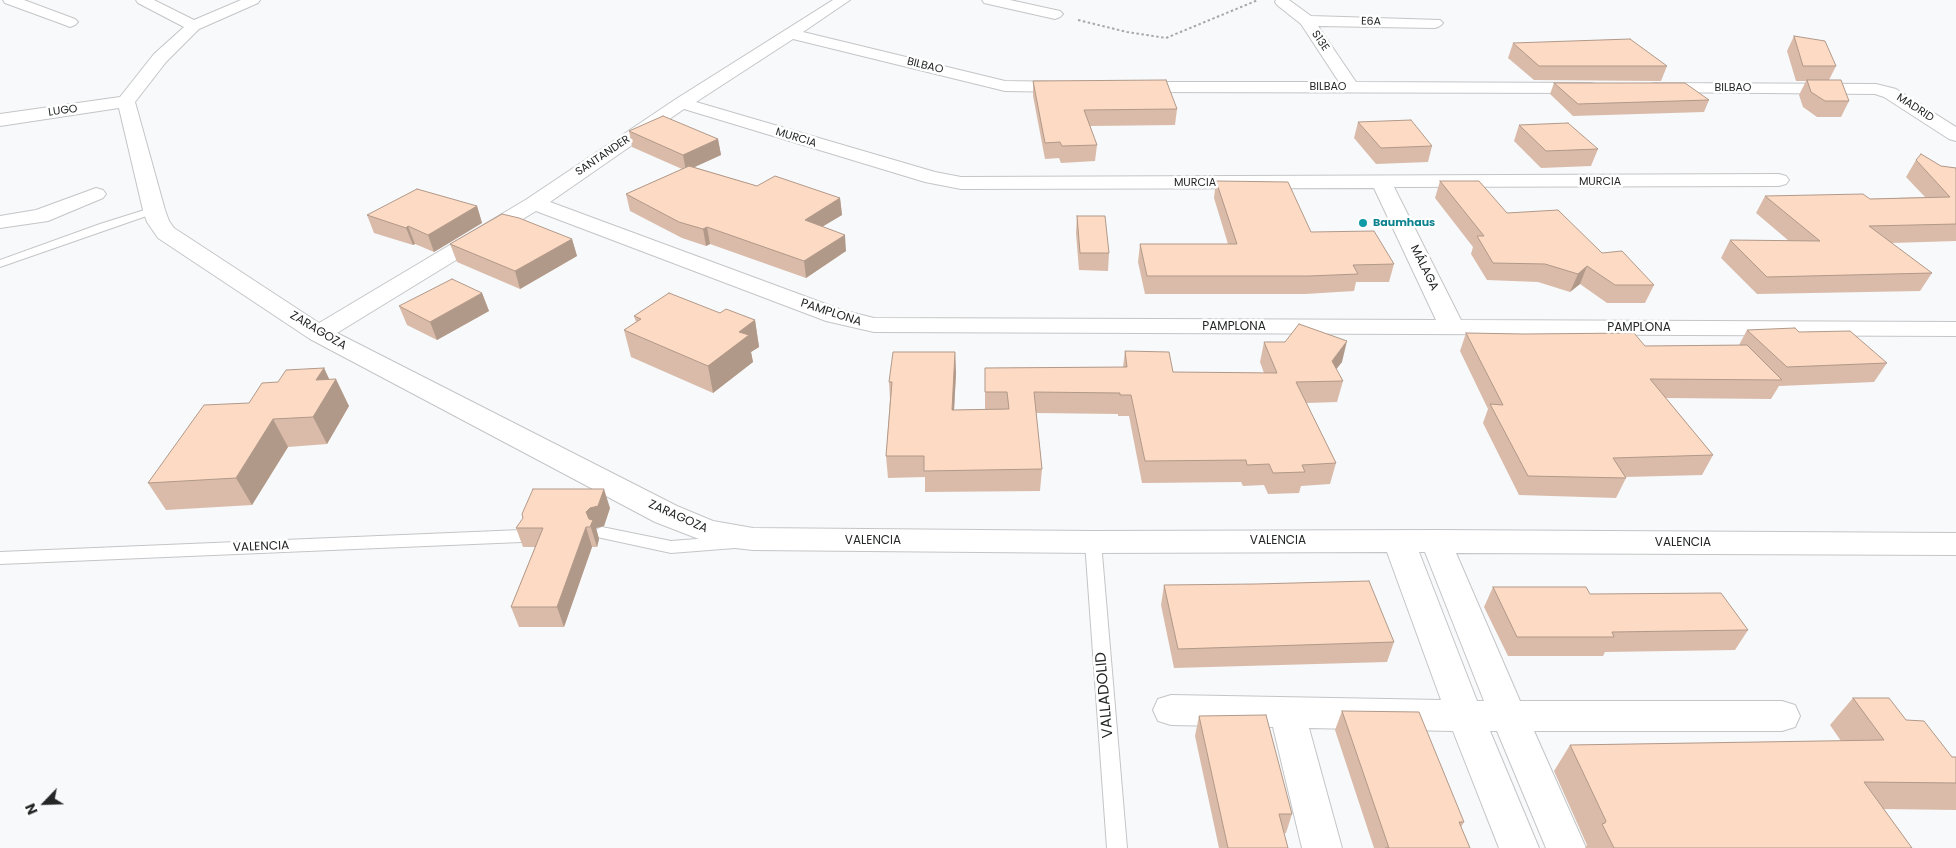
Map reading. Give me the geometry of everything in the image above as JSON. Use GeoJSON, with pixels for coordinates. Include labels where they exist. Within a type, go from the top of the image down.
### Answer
{"type":"FeatureCollection","features":[{"type":"Feature","properties":{"kind":"street"},"geometry":{"type":"LineString","coordinates":[[10,0],[70,22]]}},
{"type":"Feature","properties":{"kind":"street"},"geometry":{"type":"LineString","coordinates":[[142,0],[194,26]]}},
{"type":"Feature","properties":{"kind":"street"},"geometry":{"type":"LineString","coordinates":[[126,102],[160,58],[194,26],[253,0]]}},
{"type":"Feature","properties":{"kind":"street","name":"SANTANDER"},"geometry":{"type":"LineString","coordinates":[[318,334],[534,202],[682,103],[844,0]]}},
{"type":"Feature","properties":{"kind":"street"},"geometry":{"type":"LineString","coordinates":[[989,0],[1052,7]]}},
{"type":"Feature","properties":{"kind":"street","name":"S13E"},"geometry":{"type":"LineString","coordinates":[[1282,2],[1307,22],[1351,87]]}},
{"type":"Feature","properties":{"kind":"street","name":"E6A"},"geometry":{"type":"LineString","coordinates":[[1307,22],[1435,23]]}},
{"type":"Feature","properties":{"kind":"street","name":"BILBAO"},"geometry":{"type":"LineString","coordinates":[[791,34],[1005,86],[1089,87]]}},
{"type":"Feature","properties":{"kind":"street","name":"BILBAO"},"geometry":{"type":"LineString","coordinates":[[1118,87],[1606,88]]}},
{"type":"Feature","properties":{"kind":"street","name":"BILBAO"},"geometry":{"type":"LineString","coordinates":[[1635,88],[1871,88]]}},
{"type":"Feature","properties":{"kind":"street","name":"MADRID"},"geometry":{"type":"LineString","coordinates":[[1871,88],[1890,93],[1956,135]]}},
{"type":"Feature","properties":{"kind":"street","name":"LUGO"},"geometry":{"type":"LineString","coordinates":[[0,120],[126,102]]}},
{"type":"Feature","properties":{"kind":"street","name":"ZARAGOZA"},"geometry":{"type":"LineString","coordinates":[[126,102],[154,210],[158,222],[166,233],[318,334],[683,522],[726,536],[754,540]]}},
{"type":"Feature","properties":{"kind":"street","name":"MURCIA"},"geometry":{"type":"LineString","coordinates":[[682,103],[947,182],[1382,183],[1779,180]]}},
{"type":"Feature","properties":{"kind":"street","name":"MÁLAGA"},"geometry":{"type":"LineString","coordinates":[[1382,183],[1452,327]]}},
{"type":"Feature","properties":{"kind":"street"},"geometry":{"type":"LineString","coordinates":[[0,222],[40,216],[96,194]]}},
{"type":"Feature","properties":{"kind":"street","name":"PAMPLONA"},"geometry":{"type":"LineString","coordinates":[[534,202],[835,316],[874,325],[1956,330]]}},
{"type":"Feature","properties":{"kind":"street","name":"VALENCIA"},"geometry":{"type":"LineString","coordinates":[[754,540],[1956,544]]}},
{"type":"Feature","properties":{"kind":"street"},"geometry":{"type":"LineString","coordinates":[[1399,541],[1433,635],[1519,848]]}},
{"type":"Feature","properties":{"kind":"street"},"geometry":{"type":"LineString","coordinates":[[1436,541],[1508,715],[1566,848]]}},
{"type":"Feature","properties":{"kind":"street"},"geometry":{"type":"LineString","coordinates":[[1171,710],[1467,716],[1782,716]]}},
{"type":"Feature","properties":{"kind":"street"},"geometry":{"type":"LineString","coordinates":[[1287,712],[1322,848]]}},
{"type":"Feature","properties":{"kind":"lane"},"geometry":{"type":"LineString","coordinates":[[0,264],[154,210]]}},
{"type":"Feature","properties":{"kind":"lane","name":"VALENCIA"},"geometry":{"type":"LineString","coordinates":[[602,533],[671,547],[707,546],[754,540]]}},
{"type":"Feature","properties":{"kind":"lane","name":"VALENCIA"},"geometry":{"type":"LineString","coordinates":[[0,558],[521,536]]}},
{"type":"Feature","properties":{"kind":"lane","name":"VALLADOLID"},"geometry":{"type":"LineString","coordinates":[[1093,542],[1117,848]]}},
{"type":"Feature","properties":{"kind":"path"},"geometry":{"type":"LineString","coordinates":[[1052,7],[1127,32],[1166,38],[1258,0]]}},
{"type":"Feature","properties":{"kind":"building"},"geometry":{"type":"Polygon","coordinates":[[[1794,36],[1825,41],[1836,66],[1803,66],[1794,36]]]}},
{"type":"Feature","properties":{"kind":"building"},"geometry":{"type":"Polygon","coordinates":[[[1630,39],[1667,66],[1539,66],[1513,43],[1630,39]]]}},
{"type":"Feature","properties":{"kind":"building"},"geometry":{"type":"Polygon","coordinates":[[[1166,80],[1177,109],[1084,110],[1097,145],[1062,146],[1060,142],[1045,143],[1033,81],[1166,80]]]}},
{"type":"Feature","properties":{"kind":"building"},"geometry":{"type":"Polygon","coordinates":[[[1807,80],[1841,80],[1849,101],[1825,101],[1811,92],[1807,80]]]}},
{"type":"Feature","properties":{"kind":"building"},"geometry":{"type":"Polygon","coordinates":[[[1554,83],[1685,83],[1709,100],[1578,104],[1554,83]]]}},
{"type":"Feature","properties":{"kind":"building"},"geometry":{"type":"Polygon","coordinates":[[[663,116],[718,139],[683,155],[629,131],[663,116]]]}},
{"type":"Feature","properties":{"kind":"building"},"geometry":{"type":"Polygon","coordinates":[[[1411,120],[1432,146],[1381,148],[1358,122],[1411,120]]]}},
{"type":"Feature","properties":{"kind":"building"},"geometry":{"type":"Polygon","coordinates":[[[1568,123],[1598,149],[1546,151],[1519,125],[1568,123]]]}},
{"type":"Feature","properties":{"kind":"building"},"geometry":{"type":"Polygon","coordinates":[[[1921,154],[1941,166],[1956,168],[1956,224],[1869,226],[1932,273],[1767,277],[1730,240],[1820,241],[1765,196],[1863,194],[1870,199],[1950,197],[1916,160],[1921,154]]]}},
{"type":"Feature","properties":{"kind":"building"},"geometry":{"type":"Polygon","coordinates":[[[689,166],[757,186],[775,176],[840,198],[805,220],[845,235],[804,261],[707,227],[703,229],[679,222],[626,194],[689,166]]]}},
{"type":"Feature","properties":{"kind":"building"},"geometry":{"type":"Polygon","coordinates":[[[1216,181],[1288,182],[1311,232],[1374,231],[1394,264],[1353,265],[1358,274],[1309,276],[1147,276],[1140,244],[1237,244],[1216,181]]]}},
{"type":"Feature","properties":{"kind":"building"},"geometry":{"type":"Polygon","coordinates":[[[1440,181],[1479,181],[1507,213],[1558,210],[1602,253],[1622,251],[1654,285],[1615,285],[1587,266],[1578,274],[1545,264],[1493,263],[1477,236],[1484,236],[1440,181]]]}},
{"type":"Feature","properties":{"kind":"building"},"geometry":{"type":"Polygon","coordinates":[[[417,189],[477,206],[428,235],[408,226],[406,228],[367,215],[417,189]]]}},
{"type":"Feature","properties":{"kind":"building"},"geometry":{"type":"Polygon","coordinates":[[[502,214],[519,218],[572,239],[515,271],[450,244],[502,214]]]}},
{"type":"Feature","properties":{"kind":"building"},"geometry":{"type":"Polygon","coordinates":[[[1077,216],[1105,216],[1109,253],[1080,253],[1077,216]]]}},
{"type":"Feature","properties":{"kind":"building"},"geometry":{"type":"Polygon","coordinates":[[[452,279],[482,293],[430,322],[399,306],[452,279]]]}},
{"type":"Feature","properties":{"kind":"building"},"geometry":{"type":"Polygon","coordinates":[[[669,293],[720,313],[726,309],[755,320],[739,332],[749,335],[708,366],[624,330],[641,319],[634,316],[669,293]]]}},
{"type":"Feature","properties":{"kind":"building"},"geometry":{"type":"Polygon","coordinates":[[[1299,324],[1347,341],[1332,361],[1343,381],[1296,382],[1336,463],[1302,465],[1305,472],[1273,473],[1269,464],[1247,465],[1246,460],[1145,461],[1131,395],[1120,395],[1120,393],[1034,392],[1042,469],[924,471],[924,456],[886,456],[892,382],[889,382],[893,352],[955,352],[952,410],[1009,409],[1007,392],[985,392],[985,368],[1127,367],[1125,351],[1169,352],[1173,372],[1277,373],[1264,342],[1285,342],[1299,324]]]}},
{"type":"Feature","properties":{"kind":"building"},"geometry":{"type":"Polygon","coordinates":[[[1795,328],[1799,332],[1850,331],[1887,363],[1787,367],[1747,330],[1795,328]]]}},
{"type":"Feature","properties":{"kind":"building"},"geometry":{"type":"Polygon","coordinates":[[[1466,333],[1634,333],[1645,346],[1747,345],[1782,380],[1650,379],[1713,455],[1613,458],[1626,478],[1528,476],[1490,404],[1503,405],[1466,333]]]}},
{"type":"Feature","properties":{"kind":"building"},"geometry":{"type":"Polygon","coordinates":[[[324,368],[316,380],[336,379],[313,417],[273,419],[236,478],[148,483],[204,405],[249,403],[262,383],[278,382],[286,370],[324,368]]]}},
{"type":"Feature","properties":{"kind":"building"},"geometry":{"type":"Polygon","coordinates":[[[533,489],[604,489],[598,506],[590,508],[586,512],[589,519],[593,520],[590,527],[586,527],[557,607],[511,607],[543,528],[516,528],[523,518],[522,514],[533,489]]]}},
{"type":"Feature","properties":{"kind":"building"},"geometry":{"type":"Polygon","coordinates":[[[1369,581],[1394,642],[1178,649],[1164,585],[1256,584],[1369,581]]]}},
{"type":"Feature","properties":{"kind":"building"},"geometry":{"type":"Polygon","coordinates":[[[1493,587],[1586,587],[1590,594],[1721,593],[1748,630],[1612,632],[1614,637],[1517,637],[1493,587]]]}},
{"type":"Feature","properties":{"kind":"building"},"geometry":{"type":"Polygon","coordinates":[[[1853,698],[1889,698],[1906,720],[1924,721],[1952,757],[1956,757],[1956,783],[1864,782],[1912,848],[1614,848],[1602,824],[1606,821],[1570,745],[1884,740],[1853,698]]]}},
{"type":"Feature","properties":{"kind":"building"},"geometry":{"type":"Polygon","coordinates":[[[1342,711],[1419,712],[1464,822],[1459,822],[1470,848],[1389,848],[1342,711]]]}},
{"type":"Feature","properties":{"kind":"building"},"geometry":{"type":"Polygon","coordinates":[[[1266,715],[1292,814],[1279,814],[1288,848],[1228,848],[1199,716],[1266,715]]]}},
{"type":"Feature","properties":{"kind":"place","name":"Baumhaus"},"geometry":{"type":"Point","coordinates":[1363,223]}}]}
